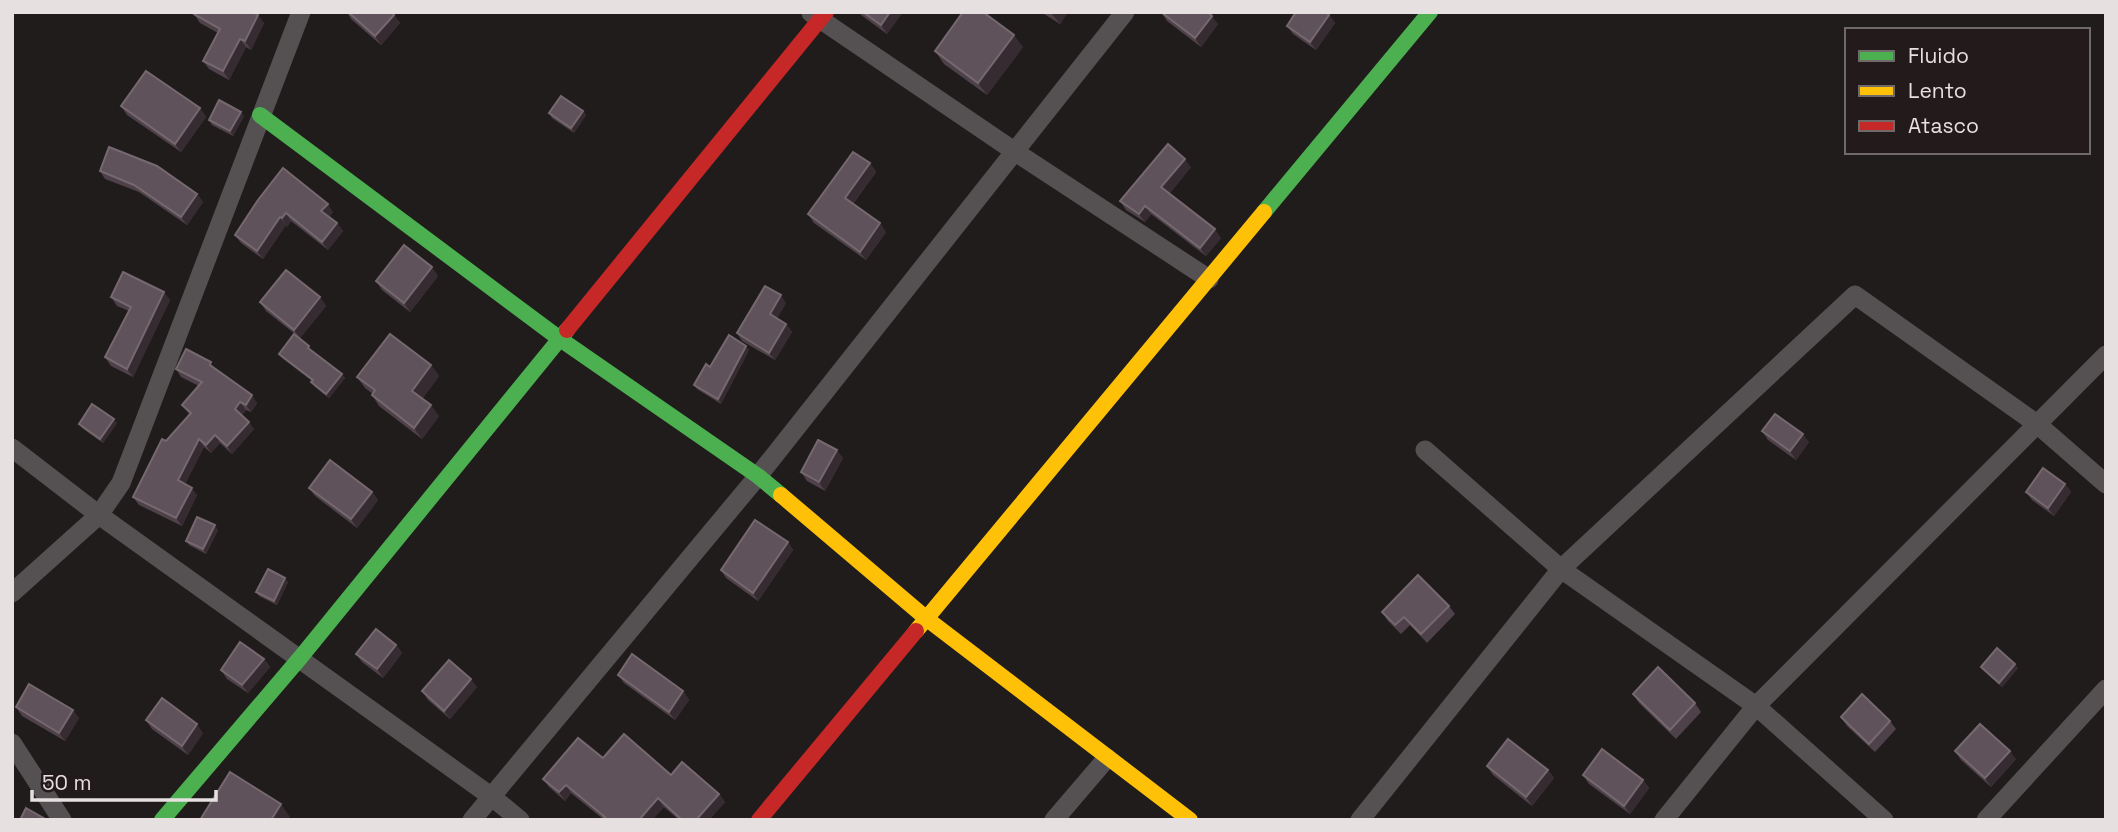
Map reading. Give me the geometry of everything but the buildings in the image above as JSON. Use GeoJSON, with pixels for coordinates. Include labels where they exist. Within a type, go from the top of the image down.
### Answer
{"type":"FeatureCollection","features":[{"type":"Feature","properties":{"kind":"street"},"geometry":{"type":"LineString","coordinates":[[12,593],[99,516],[121,484],[301,12]]}},
{"type":"Feature","properties":{"kind":"street"},"geometry":{"type":"LineString","coordinates":[[472,820],[758,476],[1125,12]]}},
{"type":"Feature","properties":{"kind":"street"},"geometry":{"type":"LineString","coordinates":[[760,820],[1430,12]]}},
{"type":"Feature","properties":{"kind":"street"},"geometry":{"type":"LineString","coordinates":[[162,820],[300,657],[560,339],[819,15],[1014,151],[1209,279]]}},
{"type":"Feature","properties":{"kind":"street"},"geometry":{"type":"LineString","coordinates":[[260,115],[560,339],[758,476],[927,620],[1190,820]]}},
{"type":"Feature","properties":{"kind":"street"},"geometry":{"type":"LineString","coordinates":[[1360,820],[1562,569],[1855,295],[2037,424],[2106,484]]}},
{"type":"Feature","properties":{"kind":"street"},"geometry":{"type":"LineString","coordinates":[[1664,820],[1756,706],[2106,355]]}},
{"type":"Feature","properties":{"kind":"street"},"geometry":{"type":"LineString","coordinates":[[12,448],[99,516],[300,657],[520,820]]}},
{"type":"Feature","properties":{"kind":"street"},"geometry":{"type":"LineString","coordinates":[[1425,450],[1562,569],[1756,706],[1884,820]]}},
{"type":"Feature","properties":{"kind":"street"},"geometry":{"type":"LineString","coordinates":[[1986,820],[2106,689]]}},
{"type":"Feature","properties":{"kind":"street"},"geometry":{"type":"LineString","coordinates":[[12,743],[62,820]]}},
{"type":"Feature","properties":{"kind":"street"},"geometry":{"type":"LineString","coordinates":[[1054,820],[1107,758]]}},
{"type":"Feature","properties":{"kind":"traffic: fast"},"geometry":{"type":"LineString","coordinates":[[1264,212],[1430,12]]}},
{"type":"Feature","properties":{"kind":"traffic: fast"},"geometry":{"type":"LineString","coordinates":[[260,115],[560,339],[758,476],[781,495]]}},
{"type":"Feature","properties":{"kind":"traffic: fast"},"geometry":{"type":"LineString","coordinates":[[162,820],[300,658],[567,330]]}},
{"type":"Feature","properties":{"kind":"traffic: slow"},"geometry":{"type":"LineString","coordinates":[[916,631],[1264,212]]}},
{"type":"Feature","properties":{"kind":"traffic: slow"},"geometry":{"type":"LineString","coordinates":[[781,495],[927,619],[1190,820]]}},
{"type":"Feature","properties":{"kind":"traffic: jam"},"geometry":{"type":"LineString","coordinates":[[567,330],[826,12]]}},
{"type":"Feature","properties":{"kind":"traffic: jam"},"geometry":{"type":"LineString","coordinates":[[759,820],[916,631]]}}]}
